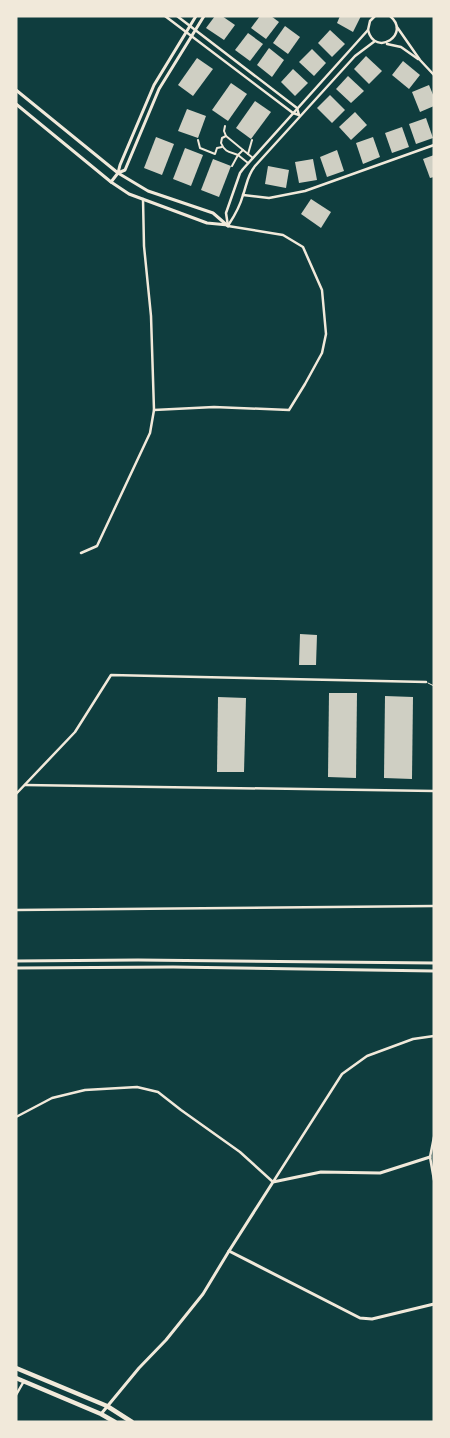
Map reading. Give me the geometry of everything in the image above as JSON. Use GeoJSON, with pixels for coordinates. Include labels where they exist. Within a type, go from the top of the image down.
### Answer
{"type":"FeatureCollection","features":[{"type":"Feature","properties":{"kind":"main road"},"geometry":{"type":"LineString","coordinates":[[16,1368],[107,1406],[132,1422]]}},
{"type":"Feature","properties":{"kind":"main road"},"geometry":{"type":"LineString","coordinates":[[16,1378],[101,1414],[115,1422]]}},
{"type":"Feature","properties":{"kind":"street"},"geometry":{"type":"LineString","coordinates":[[165,16],[190,37],[293,113],[300,115]]}},
{"type":"Feature","properties":{"kind":"street"},"geometry":{"type":"LineString","coordinates":[[177,16],[297,108],[300,115]]}},
{"type":"Feature","properties":{"kind":"street"},"geometry":{"type":"LineString","coordinates":[[112,182],[118,173],[154,85],[196,16]]}},
{"type":"Feature","properties":{"kind":"street"},"geometry":{"type":"LineString","coordinates":[[118,173],[125,170],[159,89],[204,16]]}},
{"type":"Feature","properties":{"kind":"street"},"geometry":{"type":"LineString","coordinates":[[228,226],[226,213],[240,173],[368,30],[370,21],[375,16]]}},
{"type":"Feature","properties":{"kind":"street"},"geometry":{"type":"LineString","coordinates":[[391,17],[420,60],[434,75]]}},
{"type":"Feature","properties":{"kind":"street"},"geometry":{"type":"LineString","coordinates":[[383,43],[392,40],[397,27]]}},
{"type":"Feature","properties":{"kind":"street"},"geometry":{"type":"LineString","coordinates":[[368,30],[374,41],[401,47],[420,60]]}},
{"type":"Feature","properties":{"kind":"street"},"geometry":{"type":"LineString","coordinates":[[228,226],[235,216],[249,173],[355,56],[374,41]]}},
{"type":"Feature","properties":{"kind":"street"},"geometry":{"type":"LineString","coordinates":[[17,92],[118,173],[148,191],[213,213],[228,226]]}},
{"type":"Feature","properties":{"kind":"street"},"geometry":{"type":"LineString","coordinates":[[16,104],[129,194],[207,222],[282,235],[303,247],[322,290],[326,334],[322,353],[289,410],[214,406],[154,410]]}},
{"type":"Feature","properties":{"kind":"street"},"geometry":{"type":"LineString","coordinates":[[225,126],[226,136],[252,158]]}},
{"type":"Feature","properties":{"kind":"street"},"geometry":{"type":"LineString","coordinates":[[226,136],[221,140],[222,147],[228,153],[238,155],[248,163]]}},
{"type":"Feature","properties":{"kind":"street"},"geometry":{"type":"LineString","coordinates":[[198,140],[200,148],[215,154],[217,148],[222,147]]}},
{"type":"Feature","properties":{"kind":"street"},"geometry":{"type":"LineString","coordinates":[[248,154],[252,140]]}},
{"type":"Feature","properties":{"kind":"street"},"geometry":{"type":"LineString","coordinates":[[243,195],[269,198],[305,191],[434,145]]}},
{"type":"Feature","properties":{"kind":"street"},"geometry":{"type":"LineString","coordinates":[[232,166],[242,150]]}},
{"type":"Feature","properties":{"kind":"street"},"geometry":{"type":"LineString","coordinates":[[81,553],[97,546],[150,433],[154,410],[151,316],[144,246],[143,199]]}},
{"type":"Feature","properties":{"kind":"street"},"geometry":{"type":"LineString","coordinates":[[16,794],[75,732],[111,675],[426,682]]}},
{"type":"Feature","properties":{"kind":"street"},"geometry":{"type":"LineString","coordinates":[[25,785],[434,791]]}},
{"type":"Feature","properties":{"kind":"street"},"geometry":{"type":"LineString","coordinates":[[16,910],[434,906]]}},
{"type":"Feature","properties":{"kind":"street"},"geometry":{"type":"LineString","coordinates":[[16,961],[434,963]]}},
{"type":"Feature","properties":{"kind":"street"},"geometry":{"type":"LineString","coordinates":[[244,961],[244,969]]}},
{"type":"Feature","properties":{"kind":"street"},"geometry":{"type":"LineString","coordinates":[[16,968],[434,971]]}},
{"type":"Feature","properties":{"kind":"street"},"geometry":{"type":"LineString","coordinates":[[101,1414],[139,1368],[166,1340],[203,1294],[228,1251],[342,1074],[367,1056],[414,1039],[434,1036]]}},
{"type":"Feature","properties":{"kind":"street"},"geometry":{"type":"LineString","coordinates":[[16,1117],[52,1098],[84,1090],[137,1087],[158,1092],[180,1110],[240,1152],[273,1182]]}},
{"type":"Feature","properties":{"kind":"street"},"geometry":{"type":"LineString","coordinates":[[434,1138],[430,1157],[434,1180]]}},
{"type":"Feature","properties":{"kind":"street"},"geometry":{"type":"LineString","coordinates":[[273,1182],[321,1172],[380,1173],[430,1157]]}},
{"type":"Feature","properties":{"kind":"street"},"geometry":{"type":"LineString","coordinates":[[228,1251],[360,1318],[372,1319],[434,1304]]}},
{"type":"Feature","properties":{"kind":"street"},"geometry":{"type":"LineString","coordinates":[[16,1395],[24,1382]]}},
{"type":"Feature","properties":{"kind":"lane"},"geometry":{"type":"LineString","coordinates":[[426,682],[434,686]]}},
{"type":"Feature","properties":{"kind":"building"},"geometry":{"type":"Polygon","coordinates":[[[215,16],[222,16],[235,25],[224,40],[206,28],[215,16]]]}},
{"type":"Feature","properties":{"kind":"building"},"geometry":{"type":"Polygon","coordinates":[[[260,16],[271,16],[279,22],[266,39],[251,28],[260,16]]]}},
{"type":"Feature","properties":{"kind":"building"},"geometry":{"type":"Polygon","coordinates":[[[340,16],[361,16],[353,32],[337,23],[340,16]]]}},
{"type":"Feature","properties":{"kind":"building"},"geometry":{"type":"Polygon","coordinates":[[[285,26],[300,37],[288,54],[273,43],[285,26]]]}},
{"type":"Feature","properties":{"kind":"building"},"geometry":{"type":"Polygon","coordinates":[[[330,30],[345,44],[332,57],[318,43],[330,30]]]}},
{"type":"Feature","properties":{"kind":"building"},"geometry":{"type":"Polygon","coordinates":[[[248,33],[263,44],[250,61],[235,50],[248,33]]]}},
{"type":"Feature","properties":{"kind":"building"},"geometry":{"type":"Polygon","coordinates":[[[269,48],[284,60],[272,77],[257,65],[269,48]]]}},
{"type":"Feature","properties":{"kind":"building"},"geometry":{"type":"Polygon","coordinates":[[[312,49],[326,63],[314,76],[299,62],[312,49]]]}},
{"type":"Feature","properties":{"kind":"building"},"geometry":{"type":"Polygon","coordinates":[[[366,56],[382,71],[369,84],[354,69],[366,56]]]}},
{"type":"Feature","properties":{"kind":"building"},"geometry":{"type":"Polygon","coordinates":[[[197,58],[213,69],[193,96],[178,85],[197,58]]]}},
{"type":"Feature","properties":{"kind":"building"},"geometry":{"type":"Polygon","coordinates":[[[403,61],[420,75],[409,89],[392,75],[403,61]]]}},
{"type":"Feature","properties":{"kind":"building"},"geometry":{"type":"Polygon","coordinates":[[[293,69],[308,83],[295,96],[281,82],[293,69]]]}},
{"type":"Feature","properties":{"kind":"building"},"geometry":{"type":"Polygon","coordinates":[[[348,76],[364,91],[351,103],[336,89],[348,76]]]}},
{"type":"Feature","properties":{"kind":"building"},"geometry":{"type":"Polygon","coordinates":[[[231,83],[247,94],[228,121],[212,110],[231,83]]]}},
{"type":"Feature","properties":{"kind":"building"},"geometry":{"type":"Polygon","coordinates":[[[429,85],[434,97],[434,106],[420,112],[412,92],[429,85]]]}},
{"type":"Feature","properties":{"kind":"building"},"geometry":{"type":"Polygon","coordinates":[[[330,95],[345,110],[332,123],[317,108],[330,95]]]}},
{"type":"Feature","properties":{"kind":"building"},"geometry":{"type":"Polygon","coordinates":[[[255,101],[271,112],[251,139],[236,128],[255,101]]]}},
{"type":"Feature","properties":{"kind":"building"},"geometry":{"type":"Polygon","coordinates":[[[187,109],[206,116],[198,138],[178,131],[187,109]]]}},
{"type":"Feature","properties":{"kind":"building"},"geometry":{"type":"Polygon","coordinates":[[[355,112],[367,125],[351,140],[339,127],[355,112]]]}},
{"type":"Feature","properties":{"kind":"building"},"geometry":{"type":"Polygon","coordinates":[[[426,118],[433,138],[416,144],[409,124],[426,118]]]}},
{"type":"Feature","properties":{"kind":"building"},"geometry":{"type":"Polygon","coordinates":[[[402,127],[409,147],[392,153],[385,133],[402,127]]]}},
{"type":"Feature","properties":{"kind":"building"},"geometry":{"type":"Polygon","coordinates":[[[156,137],[174,144],[162,175],[144,168],[156,137]]]}},
{"type":"Feature","properties":{"kind":"building"},"geometry":{"type":"Polygon","coordinates":[[[373,137],[380,157],[363,164],[356,143],[373,137]]]}},
{"type":"Feature","properties":{"kind":"building"},"geometry":{"type":"Polygon","coordinates":[[[185,148],[203,155],[191,186],[173,179],[185,148]]]}},
{"type":"Feature","properties":{"kind":"building"},"geometry":{"type":"Polygon","coordinates":[[[337,150],[344,171],[327,177],[320,157],[337,150]]]}},
{"type":"Feature","properties":{"kind":"building"},"geometry":{"type":"Polygon","coordinates":[[[434,155],[434,177],[430,178],[423,159],[434,155]]]}},
{"type":"Feature","properties":{"kind":"building"},"geometry":{"type":"Polygon","coordinates":[[[213,159],[231,166],[219,197],[201,190],[213,159]]]}},
{"type":"Feature","properties":{"kind":"building"},"geometry":{"type":"Polygon","coordinates":[[[313,159],[317,180],[299,183],[295,162],[313,159]]]}},
{"type":"Feature","properties":{"kind":"building"},"geometry":{"type":"Polygon","coordinates":[[[268,166],[289,170],[286,188],[265,184],[268,166]]]}},
{"type":"Feature","properties":{"kind":"building"},"geometry":{"type":"Polygon","coordinates":[[[311,199],[331,212],[321,228],[301,214],[311,199]]]}},
{"type":"Feature","properties":{"kind":"building"},"geometry":{"type":"Polygon","coordinates":[[[300,634],[317,635],[316,665],[299,665],[300,634]]]}},
{"type":"Feature","properties":{"kind":"building"},"geometry":{"type":"Polygon","coordinates":[[[329,693],[357,693],[356,778],[328,777],[329,693]]]}},
{"type":"Feature","properties":{"kind":"building"},"geometry":{"type":"Polygon","coordinates":[[[385,696],[413,697],[412,779],[384,778],[385,696]]]}},
{"type":"Feature","properties":{"kind":"building"},"geometry":{"type":"Polygon","coordinates":[[[218,697],[246,698],[244,772],[217,772],[218,697]]]}}]}
